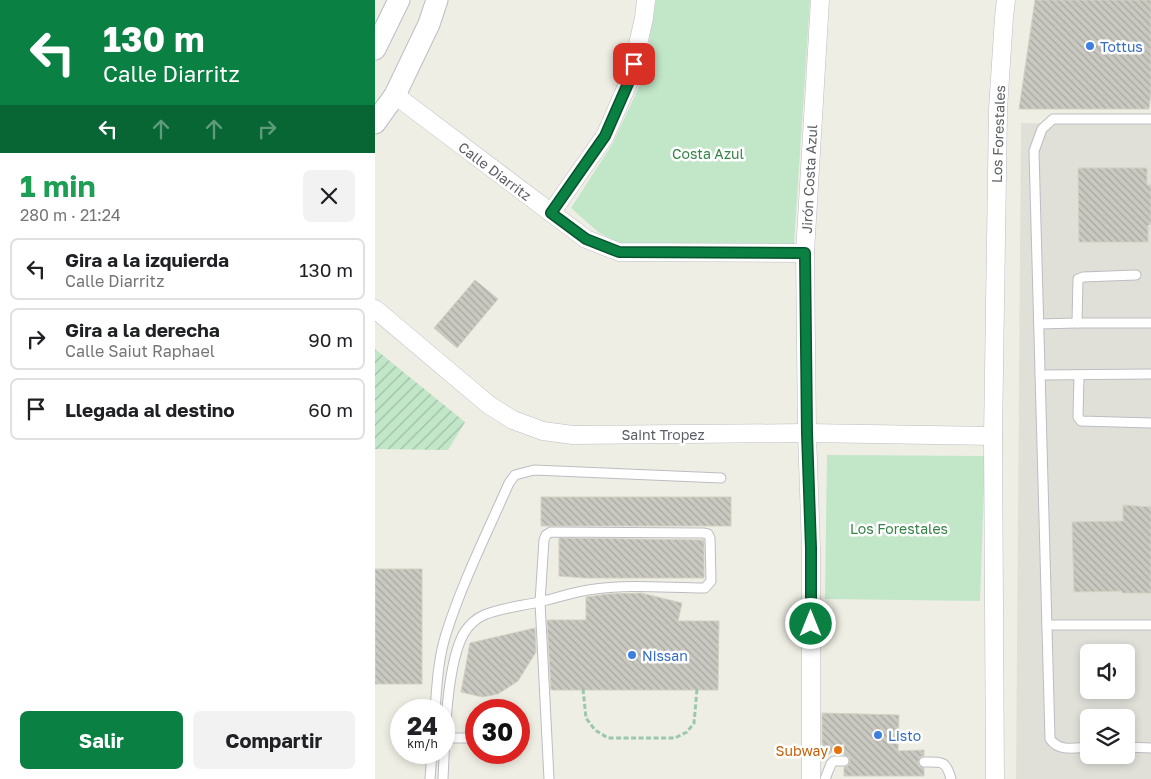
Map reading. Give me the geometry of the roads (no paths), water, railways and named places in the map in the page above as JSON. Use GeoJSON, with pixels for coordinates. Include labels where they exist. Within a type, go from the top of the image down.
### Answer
{"type":"FeatureCollection","features":[{"type":"Feature","properties":{"kind":"street"},"geometry":{"type":"LineString","coordinates":[[375,49],[399,0]]}},
{"type":"Feature","properties":{"kind":"street"},"geometry":{"type":"LineString","coordinates":[[375,123],[395,95],[429,24],[437,0]]}},
{"type":"Feature","properties":{"kind":"street"},"geometry":{"type":"LineString","coordinates":[[551,213],[605,136],[630,79],[644,18],[646,0]]}},
{"type":"Feature","properties":{"kind":"street","name":"Jirón Costa Azul"},"geometry":{"type":"LineString","coordinates":[[811,779],[811,548],[807,433],[805,253],[820,0]]}},
{"type":"Feature","properties":{"kind":"street","name":"Los Forestales"},"geometry":{"type":"LineString","coordinates":[[995,779],[993,436],[998,109],[1006,0]]}},
{"type":"Feature","properties":{"kind":"street","name":"Calle Diarritz"},"geometry":{"type":"LineString","coordinates":[[395,95],[586,239],[619,252],[805,253]]}},
{"type":"Feature","properties":{"kind":"street","name":"Saint Tropez"},"geometry":{"type":"LineString","coordinates":[[375,309],[489,405],[513,420],[543,430],[573,435],[807,433],[993,436]]}},
{"type":"Feature","properties":{"kind":"lane"},"geometry":{"type":"LineString","coordinates":[[1080,748],[1059,747],[1054,745],[1050,739],[1034,151],[1043,129],[1053,119],[1151,119]]}},
{"type":"Feature","properties":{"kind":"lane"},"geometry":{"type":"LineString","coordinates":[[1077,323],[1078,279],[1083,277],[1136,275]]}},
{"type":"Feature","properties":{"kind":"lane"},"geometry":{"type":"LineString","coordinates":[[1039,324],[1151,323]]}},
{"type":"Feature","properties":{"kind":"lane"},"geometry":{"type":"LineString","coordinates":[[1040,375],[1151,374]]}},
{"type":"Feature","properties":{"kind":"lane"},"geometry":{"type":"LineString","coordinates":[[1079,375],[1078,417],[1081,420],[1151,423]]}},
{"type":"Feature","properties":{"kind":"lane"},"geometry":{"type":"LineString","coordinates":[[436,699],[438,667],[445,636],[509,483],[515,475],[534,470],[721,478]]}},
{"type":"Feature","properties":{"kind":"lane"},"geometry":{"type":"LineString","coordinates":[[449,699],[458,647],[464,633],[472,622],[484,615],[540,602],[594,589],[637,587],[705,588],[711,581],[710,538],[708,534],[551,532],[547,535],[544,540],[540,602],[549,779]]}},
{"type":"Feature","properties":{"kind":"lane"},"geometry":{"type":"LineString","coordinates":[[1047,625],[1151,625]]}},
{"type":"Feature","properties":{"kind":"lane"},"geometry":{"type":"LineString","coordinates":[[1135,748],[1151,748]]}},
{"type":"Feature","properties":{"kind":"lane"},"geometry":{"type":"LineString","coordinates":[[825,779],[831,764],[844,761]]}},
{"type":"Feature","properties":{"kind":"lane"},"geometry":{"type":"LineString","coordinates":[[924,762],[940,762],[944,764],[948,768],[951,779]]}},
{"type":"Feature","properties":{"kind":"lane"},"geometry":{"type":"LineString","coordinates":[[430,779],[431,764]]}},
{"type":"Feature","properties":{"kind":"lane"},"geometry":{"type":"LineString","coordinates":[[443,779],[444,764]]}},
{"type":"Feature","properties":{"kind":"place","name":"Tottus"},"geometry":{"type":"Point","coordinates":[1090,46]}},
{"type":"Feature","properties":{"kind":"place","name":"Nissan"},"geometry":{"type":"Point","coordinates":[632,655]}},
{"type":"Feature","properties":{"kind":"place","name":"Listo"},"geometry":{"type":"Point","coordinates":[878,735]}},
{"type":"Feature","properties":{"kind":"place","name":"Subway"},"geometry":{"type":"Point","coordinates":[838,750]}},
{"type":"Feature","properties":{"kind":"park label","name":"Costa Azul"},"geometry":{"type":"Point","coordinates":[708,153]}}]}
